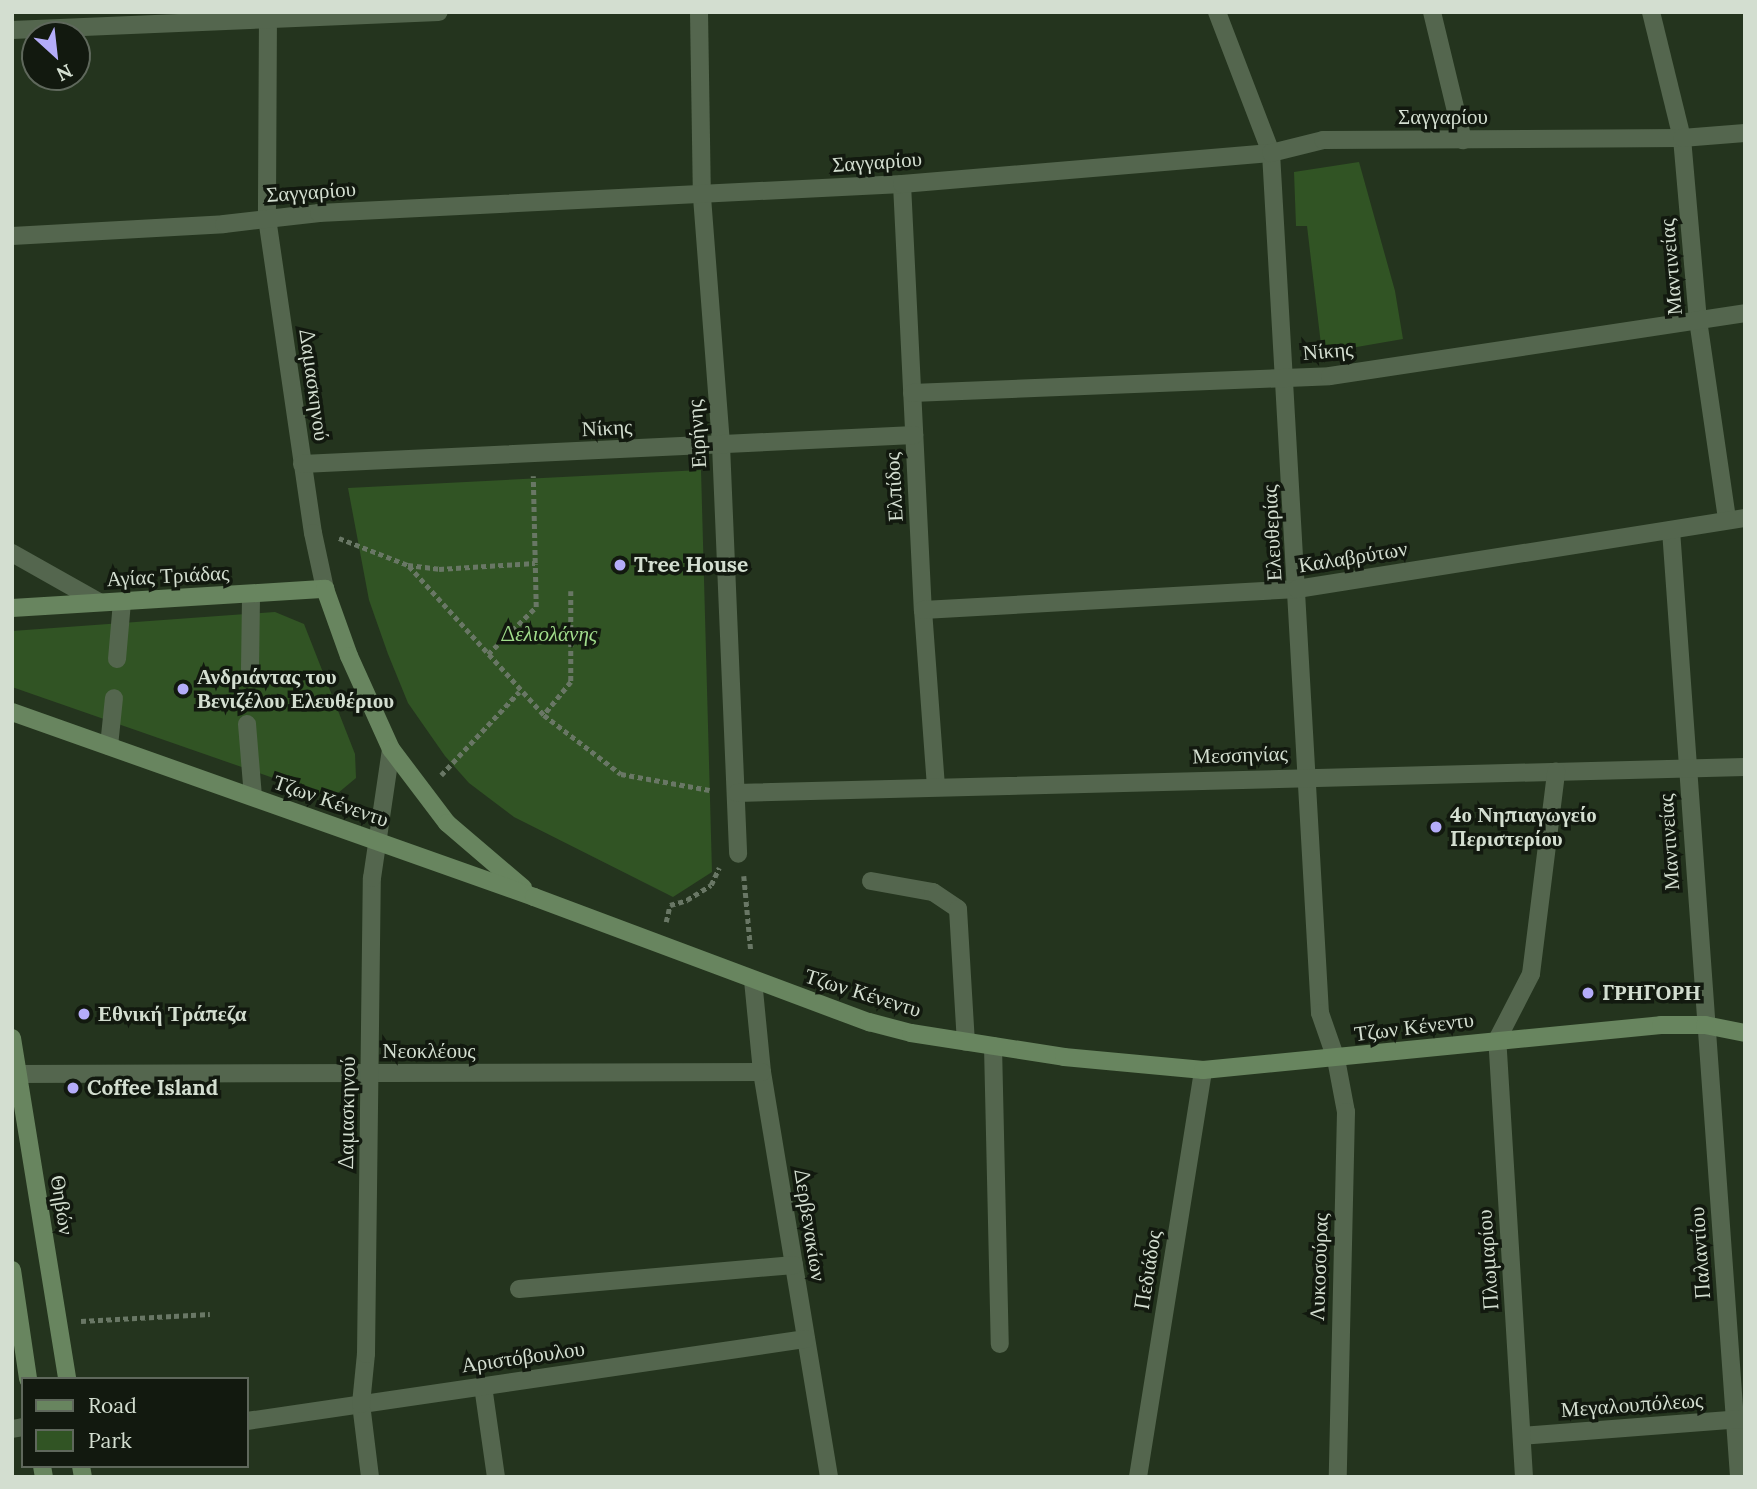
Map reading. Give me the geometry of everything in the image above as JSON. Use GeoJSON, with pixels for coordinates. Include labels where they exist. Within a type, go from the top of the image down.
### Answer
{"type":"FeatureCollection","features":[{"type":"Feature","properties":{"kind":"street"},"geometry":{"type":"LineString","coordinates":[[12,30],[267,16],[439,12]]}},
{"type":"Feature","properties":{"kind":"street","name":"Ειρήνης"},"geometry":{"type":"LineString","coordinates":[[699,12],[702,197],[721,445],[738,854]]}},
{"type":"Feature","properties":{"kind":"street","name":"Ελευθερίας"},"geometry":{"type":"LineString","coordinates":[[1217,12],[1271,153],[1287,377],[1320,1013],[1336,1059]]}},
{"type":"Feature","properties":{"kind":"street"},"geometry":{"type":"LineString","coordinates":[[1432,12],[1463,140]]}},
{"type":"Feature","properties":{"kind":"street","name":"Μαντινείας"},"geometry":{"type":"LineString","coordinates":[[1651,12],[1682,138],[1698,320],[1736,519]]}},
{"type":"Feature","properties":{"kind":"street","name":"Δαμασκηνού"},"geometry":{"type":"LineString","coordinates":[[267,16],[267,218],[302,464],[325,589],[349,656],[391,750],[422,795],[476,851],[534,897]]}},
{"type":"Feature","properties":{"kind":"street","name":"Σαγγαρίου"},"geometry":{"type":"LineString","coordinates":[[12,236],[224,224],[267,218],[702,197],[902,184],[1271,153],[1323,140],[1682,138],[1745,133]]}},
{"type":"Feature","properties":{"kind":"street","name":"Ελπίδος"},"geometry":{"type":"LineString","coordinates":[[902,184],[923,610],[936,787]]}},
{"type":"Feature","properties":{"kind":"street","name":"Νίκης"},"geometry":{"type":"LineString","coordinates":[[912,393],[1330,376],[1745,313]]}},
{"type":"Feature","properties":{"kind":"street","name":"Νίκης"},"geometry":{"type":"LineString","coordinates":[[302,464],[914,435]]}},
{"type":"Feature","properties":{"kind":"street","name":"Καλαβρύτων"},"geometry":{"type":"LineString","coordinates":[[923,610],[1297,589],[1736,519]]}},
{"type":"Feature","properties":{"kind":"street","name":"Μαντινείας"},"geometry":{"type":"LineString","coordinates":[[1671,530],[1705,1025]]}},
{"type":"Feature","properties":{"kind":"street"},"geometry":{"type":"LineString","coordinates":[[12,553],[99,602]]}},
{"type":"Feature","properties":{"kind":"street","name":"Αγίας Τριάδας"},"geometry":{"type":"LineString","coordinates":[[12,608],[325,589]]}},
{"type":"Feature","properties":{"kind":"street"},"geometry":{"type":"LineString","coordinates":[[250,669],[251,595]]}},
{"type":"Feature","properties":{"kind":"street"},"geometry":{"type":"LineString","coordinates":[[117,659],[122,601]]}},
{"type":"Feature","properties":{"kind":"street"},"geometry":{"type":"LineString","coordinates":[[109,746],[114,698]]}},
{"type":"Feature","properties":{"kind":"street","name":"Τζων Κένεντυ"},"geometry":{"type":"LineString","coordinates":[[12,712],[534,897],[869,1022],[966,1042],[1203,1070],[1336,1059],[1497,1040],[1705,1025],[1745,1033]]}},
{"type":"Feature","properties":{"kind":"street"},"geometry":{"type":"LineString","coordinates":[[247,724],[253,797]]}},
{"type":"Feature","properties":{"kind":"street","name":"Δαμασκηνού"},"geometry":{"type":"LineString","coordinates":[[370,1477],[361,1404],[375,841],[391,750]]}},
{"type":"Feature","properties":{"kind":"street","name":"Μεσσηνίας"},"geometry":{"type":"LineString","coordinates":[[737,793],[1308,776],[1745,767]]}},
{"type":"Feature","properties":{"kind":"street"},"geometry":{"type":"LineString","coordinates":[[1497,1040],[1531,974],[1556,772]]}},
{"type":"Feature","properties":{"kind":"street"},"geometry":{"type":"LineString","coordinates":[[871,881],[933,892],[958,909],[966,1042]]}},
{"type":"Feature","properties":{"kind":"street","name":"Δερβενακίων"},"geometry":{"type":"LineString","coordinates":[[753,980],[762,1072],[830,1477]]}},
{"type":"Feature","properties":{"kind":"street","name":"Παλαντίου"},"geometry":{"type":"LineString","coordinates":[[1705,1025],[1740,1420],[1739,1477]]}},
{"type":"Feature","properties":{"kind":"street","name":"Θηβών"},"geometry":{"type":"LineString","coordinates":[[12,1038],[15,1074],[67,1377]]}},
{"type":"Feature","properties":{"kind":"street","name":"Πλωμαρίου"},"geometry":{"type":"LineString","coordinates":[[1497,1040],[1524,1477]]}},
{"type":"Feature","properties":{"kind":"street"},"geometry":{"type":"LineString","coordinates":[[993,1046],[1000,1344]]}},
{"type":"Feature","properties":{"kind":"street","name":"Λυκοσούρας"},"geometry":{"type":"LineString","coordinates":[[1336,1059],[1346,1112],[1338,1477]]}},
{"type":"Feature","properties":{"kind":"street","name":"Πεδιάδος"},"geometry":{"type":"LineString","coordinates":[[1138,1477],[1203,1070]]}},
{"type":"Feature","properties":{"kind":"street","name":"Νεοκλέους"},"geometry":{"type":"LineString","coordinates":[[15,1074],[762,1072]]}},
{"type":"Feature","properties":{"kind":"street"},"geometry":{"type":"LineString","coordinates":[[519,1289],[794,1265]]}},
{"type":"Feature","properties":{"kind":"street"},"geometry":{"type":"LineString","coordinates":[[12,1270],[28,1377]]}},
{"type":"Feature","properties":{"kind":"street","name":"Αριστόβουλου"},"geometry":{"type":"LineString","coordinates":[[248,1421],[806,1339]]}},
{"type":"Feature","properties":{"kind":"street"},"geometry":{"type":"LineString","coordinates":[[483,1386],[496,1477]]}},
{"type":"Feature","properties":{"kind":"street","name":"Μεγαλουπόλεως"},"geometry":{"type":"LineString","coordinates":[[1522,1436],[1740,1420]]}},
{"type":"Feature","properties":{"kind":"path"},"geometry":{"type":"LineString","coordinates":[[488,654],[537,607],[533,454]]}},
{"type":"Feature","properties":{"kind":"path"},"geometry":{"type":"LineString","coordinates":[[313,533],[354,541],[408,565],[439,569],[536,564]]}},
{"type":"Feature","properties":{"kind":"path"},"geometry":{"type":"LineString","coordinates":[[408,565],[519,692],[544,715],[621,774],[737,793]]}},
{"type":"Feature","properties":{"kind":"path"},"geometry":{"type":"LineString","coordinates":[[544,715],[571,682],[571,591]]}},
{"type":"Feature","properties":{"kind":"path"},"geometry":{"type":"LineString","coordinates":[[422,795],[519,692]]}},
{"type":"Feature","properties":{"kind":"path"},"geometry":{"type":"LineString","coordinates":[[660,945],[670,905],[711,885],[719,868],[738,854],[753,980]]}},
{"type":"Feature","properties":{"kind":"path"},"geometry":{"type":"LineString","coordinates":[[58,1322],[210,1314]]}},
{"type":"Feature","properties":{"kind":"green space"},"geometry":{"type":"Polygon","coordinates":[[[1359,162],[1395,291],[1403,339],[1322,353],[1307,226],[1296,226],[1294,172],[1359,162]]]}},
{"type":"Feature","properties":{"kind":"green space","name":"Δελιολάνης"},"geometry":{"type":"Polygon","coordinates":[[[701,470],[712,872],[673,897],[514,817],[469,783],[445,756],[408,703],[388,654],[369,600],[348,488],[701,470]]]}},
{"type":"Feature","properties":{"kind":"green space"},"geometry":{"type":"Polygon","coordinates":[[[275,612],[304,624],[355,754],[356,778],[338,793],[322,795],[12,687],[12,631],[275,612]]]}},
{"type":"Feature","properties":{"kind":"place","name":"Tree House"},"geometry":{"type":"Point","coordinates":[620,565]}},
{"type":"Feature","properties":{"kind":"place","name":"Ανδριάντας του Βενιζέλου Ελευθέριου"},"geometry":{"type":"Point","coordinates":[183,689]}},
{"type":"Feature","properties":{"kind":"place","name":"4ο Νηπιαγωγείο Περιστερίου"},"geometry":{"type":"Point","coordinates":[1436,827]}},
{"type":"Feature","properties":{"kind":"place","name":"ΓΡΗΓΟΡΗ"},"geometry":{"type":"Point","coordinates":[1588,993]}},
{"type":"Feature","properties":{"kind":"place","name":"Εθνική Τράπεζα"},"geometry":{"type":"Point","coordinates":[84,1014]}},
{"type":"Feature","properties":{"kind":"place","name":"Coffee Island"},"geometry":{"type":"Point","coordinates":[73,1088]}}]}
